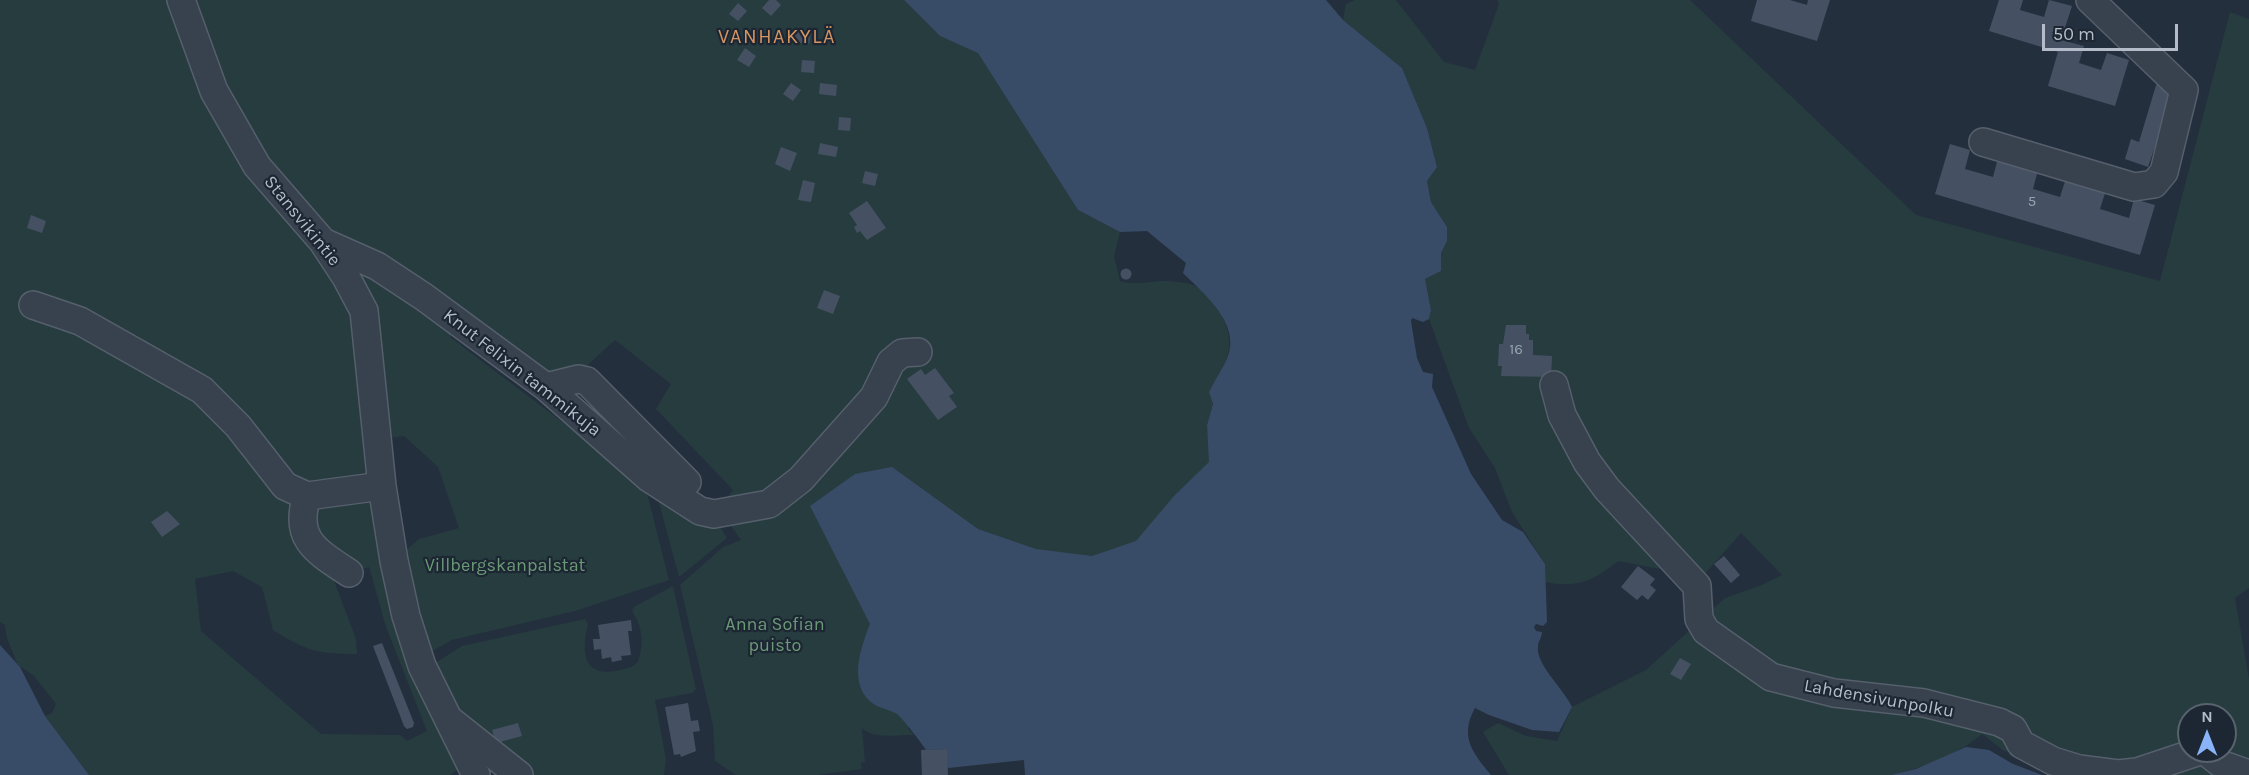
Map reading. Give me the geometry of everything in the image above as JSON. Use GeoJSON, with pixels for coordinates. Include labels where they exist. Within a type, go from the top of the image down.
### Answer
{"type":"FeatureCollection","features":[{"type":"Feature","properties":{"kind":"lane","name":"Stansvikintie"},"geometry":{"type":"LineString","coordinates":[[181,0],[214,91],[257,166],[323,242],[346,277],[364,311],[382,486],[394,561],[422,666],[445,717],[476,775]]}},
{"type":"Feature","properties":{"kind":"lane"},"geometry":{"type":"LineString","coordinates":[[1983,142],[2134,187],[2154,184],[2164,172],[2184,90],[2090,0]]}},
{"type":"Feature","properties":{"kind":"lane","name":"Knut Felixin tammikuja"},"geometry":{"type":"LineString","coordinates":[[323,242],[377,266],[424,297],[546,387],[578,380],[587,381],[687,482],[675,492],[700,511],[714,514],[769,504],[801,479],[874,397],[891,362],[902,353],[918,352]]}},
{"type":"Feature","properties":{"kind":"lane"},"geometry":{"type":"LineString","coordinates":[[33,305],[80,321],[202,390],[238,426],[285,486],[307,496],[382,486]]}},
{"type":"Feature","properties":{"kind":"lane","name":"Lahdensivunpolku"},"geometry":{"type":"LineString","coordinates":[[1554,385],[1562,416],[1587,462],[1607,489],[1697,586],[1699,619],[1706,631],[1771,677],[1834,693],[1924,703],[1999,722],[2013,729],[2021,744],[2053,761],[2079,769],[2118,774],[2137,771],[2177,758]]}},
{"type":"Feature","properties":{"kind":"lane"},"geometry":{"type":"LineString","coordinates":[[307,496],[302,513],[304,532],[319,552],[349,573]]}},
{"type":"Feature","properties":{"kind":"lane"},"geometry":{"type":"LineString","coordinates":[[445,717],[519,775]]}},
{"type":"Feature","properties":{"kind":"lane"},"geometry":{"type":"LineString","coordinates":[[2220,763],[2249,774]]}},
{"type":"Feature","properties":{"kind":"green space"},"geometry":{"type":"Polygon","coordinates":[[[0,0],[904,0],[940,36],[978,52],[1078,210],[1120,232],[1114,256],[1120,281],[1132,283],[1170,281],[1194,286],[1212,300],[1227,327],[1228,355],[1209,392],[1213,404],[1207,425],[1210,462],[1201,518],[1177,576],[1154,606],[1123,615],[993,577],[972,578],[961,596],[962,615],[951,633],[917,671],[919,711],[908,729],[914,735],[879,735],[862,728],[865,762],[861,763],[862,769],[816,775],[736,775],[715,761],[713,725],[680,585],[723,547],[741,540],[718,508],[733,490],[656,409],[671,384],[615,340],[579,373],[549,377],[465,314],[450,337],[644,481],[669,580],[575,611],[452,640],[425,655],[409,611],[398,557],[419,539],[459,528],[438,467],[404,436],[382,439],[380,414],[370,415],[386,562],[399,621],[420,677],[460,768],[450,775],[89,775],[45,716],[52,713],[56,704],[34,676],[17,664],[5,625],[0,622],[0,0]],[[369,567],[333,578],[356,639],[357,654],[313,650],[273,630],[262,587],[233,571],[195,579],[201,631],[321,734],[400,735],[407,741],[427,731],[386,627],[369,567]]]}},
{"type":"Feature","properties":{"kind":"green space"},"geometry":{"type":"Polygon","coordinates":[[[1355,0],[1396,0],[1444,62],[1475,70],[1499,4],[1497,0],[1690,0],[1916,215],[2160,281],[2230,12],[2249,19],[2249,588],[2235,598],[2249,679],[2249,775],[2076,775],[2023,754],[2004,751],[1982,734],[1962,749],[1939,760],[1891,775],[1509,775],[1483,732],[1498,723],[1526,736],[1557,741],[1572,707],[1646,670],[1725,598],[1782,575],[1741,533],[1702,577],[1618,561],[1584,582],[1557,584],[1545,582],[1545,564],[1512,512],[1495,468],[1469,428],[1429,319],[1431,310],[1425,279],[1441,271],[1441,253],[1447,241],[1447,227],[1431,202],[1427,181],[1437,166],[1427,128],[1402,68],[1343,20],[1346,4],[1355,0]]]}},
{"type":"Feature","properties":{"kind":"green space"},"geometry":{"type":"Polygon","coordinates":[[[655,488],[716,520],[727,538],[679,577],[655,488]]]}},
{"type":"Feature","properties":{"kind":"green space"},"geometry":{"type":"Polygon","coordinates":[[[673,586],[696,689],[692,693],[655,700],[666,759],[664,775],[528,775],[459,719],[432,665],[462,646],[585,619],[588,624],[585,651],[590,665],[596,670],[605,672],[628,668],[638,662],[641,648],[640,630],[632,611],[634,607],[673,586]]]}},
{"type":"Feature","properties":{"kind":"water"},"geometry":{"type":"Polygon","coordinates":[[[904,0],[1326,0],[1343,20],[1402,68],[1427,128],[1437,167],[1427,181],[1431,202],[1447,227],[1447,241],[1441,253],[1441,271],[1425,279],[1431,310],[1429,319],[1423,322],[1412,318],[1411,321],[1417,358],[1423,372],[1433,374],[1432,387],[1471,474],[1502,520],[1523,532],[1545,564],[1547,622],[1543,626],[1536,624],[1534,627],[1536,631],[1542,632],[1538,646],[1541,661],[1572,707],[1559,732],[1532,730],[1475,708],[1470,718],[1468,736],[1474,752],[1491,775],[948,775],[946,749],[926,750],[899,716],[875,705],[866,697],[858,678],[858,667],[870,624],[810,506],[855,474],[892,467],[978,529],[1036,549],[1092,556],[1136,541],[1174,496],[1209,462],[1207,425],[1213,404],[1209,392],[1227,359],[1230,346],[1225,322],[1218,311],[1183,273],[1186,263],[1147,231],[1120,232],[1078,210],[978,53],[940,36],[904,0]]]}},
{"type":"Feature","properties":{"kind":"water"},"geometry":{"type":"Polygon","coordinates":[[[0,645],[20,667],[45,716],[89,775],[0,775],[0,645]]]}},
{"type":"Feature","properties":{"kind":"water"},"geometry":{"type":"Polygon","coordinates":[[[1966,747],[1989,750],[2013,764],[2042,775],[1891,775],[1916,769],[1966,747]]]}},
{"type":"Feature","properties":{"kind":"pier"},"geometry":{"type":"Polygon","coordinates":[[[1024,760],[1025,775],[948,775],[948,768],[1024,760]]]}},
{"type":"Feature","properties":{"kind":"building"},"geometry":{"type":"Polygon","coordinates":[[[769,0],[776,0],[781,5],[771,16],[762,8],[769,0]]]}},
{"type":"Feature","properties":{"kind":"building"},"geometry":{"type":"Polygon","coordinates":[[[1757,0],[1790,0],[1807,5],[1808,0],[1830,0],[1817,41],[1751,21],[1757,0]]]}},
{"type":"Feature","properties":{"kind":"building"},"geometry":{"type":"Polygon","coordinates":[[[1999,0],[2023,0],[2020,10],[2044,17],[2049,0],[2072,6],[2061,40],[2084,46],[2079,63],[2101,70],[2107,53],[2129,60],[2115,106],[2048,86],[2058,52],[1989,31],[1999,0]]]}},
{"type":"Feature","properties":{"kind":"building"},"geometry":{"type":"Polygon","coordinates":[[[738,3],[747,11],[738,21],[729,14],[738,3]]]}},
{"type":"Feature","properties":{"kind":"building"},"geometry":{"type":"Polygon","coordinates":[[[796,29],[811,32],[809,44],[794,42],[796,29]]]}},
{"type":"Feature","properties":{"kind":"building"},"geometry":{"type":"Polygon","coordinates":[[[745,48],[756,56],[749,67],[737,60],[745,48]]]}},
{"type":"Feature","properties":{"kind":"building"},"geometry":{"type":"Polygon","coordinates":[[[802,60],[815,61],[814,73],[801,72],[802,60]]]}},
{"type":"Feature","properties":{"kind":"building"},"geometry":{"type":"Polygon","coordinates":[[[2157,82],[2175,88],[2148,167],[2125,159],[2131,139],[2139,142],[2157,82]]]}},
{"type":"Feature","properties":{"kind":"building"},"geometry":{"type":"Polygon","coordinates":[[[791,83],[801,90],[793,101],[783,94],[791,83]]]}},
{"type":"Feature","properties":{"kind":"building"},"geometry":{"type":"Polygon","coordinates":[[[820,83],[837,85],[836,96],[819,94],[820,83]]]}},
{"type":"Feature","properties":{"kind":"building"},"geometry":{"type":"Polygon","coordinates":[[[839,117],[851,118],[850,131],[838,130],[839,117]]]}},
{"type":"Feature","properties":{"kind":"building"},"geometry":{"type":"Polygon","coordinates":[[[820,143],[838,147],[836,157],[818,154],[820,143]]]}},
{"type":"Feature","properties":{"kind":"building"},"geometry":{"type":"Polygon","coordinates":[[[1950,144],[1970,150],[1965,169],[1993,177],[1998,158],[2038,170],[2033,189],[2060,197],[2066,178],[2106,190],[2100,209],[2129,218],[2134,199],[2155,205],[2140,255],[1935,194],[1950,144]]]}},
{"type":"Feature","properties":{"kind":"building"},"geometry":{"type":"Polygon","coordinates":[[[781,147],[797,153],[790,171],[775,164],[781,147]]]}},
{"type":"Feature","properties":{"kind":"building"},"geometry":{"type":"Polygon","coordinates":[[[865,171],[878,174],[875,186],[862,183],[865,171]]]}},
{"type":"Feature","properties":{"kind":"building"},"geometry":{"type":"Polygon","coordinates":[[[803,180],[815,183],[811,202],[798,200],[803,180]]]}},
{"type":"Feature","properties":{"kind":"building"},"geometry":{"type":"Polygon","coordinates":[[[867,201],[886,228],[867,240],[860,231],[857,233],[854,227],[857,225],[849,213],[867,201]]]}},
{"type":"Feature","properties":{"kind":"building"},"geometry":{"type":"Polygon","coordinates":[[[31,215],[46,221],[42,233],[27,228],[31,215]]]}},
{"type":"Feature","properties":{"kind":"building"},"geometry":{"type":"Polygon","coordinates":[[[1126,268],[1132,274],[1126,280],[1120,274],[1126,268]]]}},
{"type":"Feature","properties":{"kind":"building"},"geometry":{"type":"Polygon","coordinates":[[[824,290],[840,296],[833,314],[817,308],[824,290]]]}},
{"type":"Feature","properties":{"kind":"building"},"geometry":{"type":"Polygon","coordinates":[[[1506,325],[1526,325],[1526,334],[1529,334],[1529,340],[1533,340],[1533,355],[1552,356],[1551,377],[1501,376],[1502,366],[1498,366],[1499,344],[1503,344],[1506,325]]]}},
{"type":"Feature","properties":{"kind":"building"},"geometry":{"type":"Polygon","coordinates":[[[935,368],[954,393],[949,396],[957,407],[938,420],[907,379],[921,369],[925,375],[935,368]]]}},
{"type":"Feature","properties":{"kind":"building"},"geometry":{"type":"Polygon","coordinates":[[[167,511],[180,524],[162,537],[151,522],[167,511]]]}},
{"type":"Feature","properties":{"kind":"building"},"geometry":{"type":"Polygon","coordinates":[[[1724,556],[1740,575],[1731,583],[1714,564],[1724,556]]]}},
{"type":"Feature","properties":{"kind":"building"},"geometry":{"type":"Polygon","coordinates":[[[1638,566],[1655,579],[1650,585],[1656,590],[1648,600],[1642,595],[1637,600],[1621,587],[1638,566]]]}},
{"type":"Feature","properties":{"kind":"building"},"geometry":{"type":"Polygon","coordinates":[[[631,620],[632,631],[628,631],[631,655],[621,656],[622,660],[612,662],[611,657],[602,659],[601,649],[594,650],[593,639],[600,639],[598,625],[631,620]]]}},
{"type":"Feature","properties":{"kind":"building"},"geometry":{"type":"Polygon","coordinates":[[[382,643],[414,723],[413,727],[407,729],[373,646],[382,643]]]}},
{"type":"Feature","properties":{"kind":"building"},"geometry":{"type":"Polygon","coordinates":[[[1680,658],[1691,664],[1681,680],[1670,674],[1680,658]]]}},
{"type":"Feature","properties":{"kind":"building"},"geometry":{"type":"Polygon","coordinates":[[[688,703],[691,721],[698,720],[700,731],[693,732],[696,751],[681,757],[680,754],[674,755],[665,707],[688,703]]]}},
{"type":"Feature","properties":{"kind":"building"},"geometry":{"type":"Polygon","coordinates":[[[518,723],[522,736],[496,743],[492,730],[518,723]]]}},
{"type":"Feature","properties":{"kind":"building"},"geometry":{"type":"Polygon","coordinates":[[[947,749],[948,775],[922,775],[921,750],[947,749]]]}},
{"type":"Feature","properties":{"kind":"district","name":"VANHAKYLÄ"},"geometry":{"type":"Point","coordinates":[777,37]}},
{"type":"Feature","properties":{"kind":"park label","name":"Villbergskanpalstat"},"geometry":{"type":"Point","coordinates":[505,566]}},
{"type":"Feature","properties":{"kind":"park label","name":"Anna Sofian puisto"},"geometry":{"type":"Point","coordinates":[775,635]}}]}
